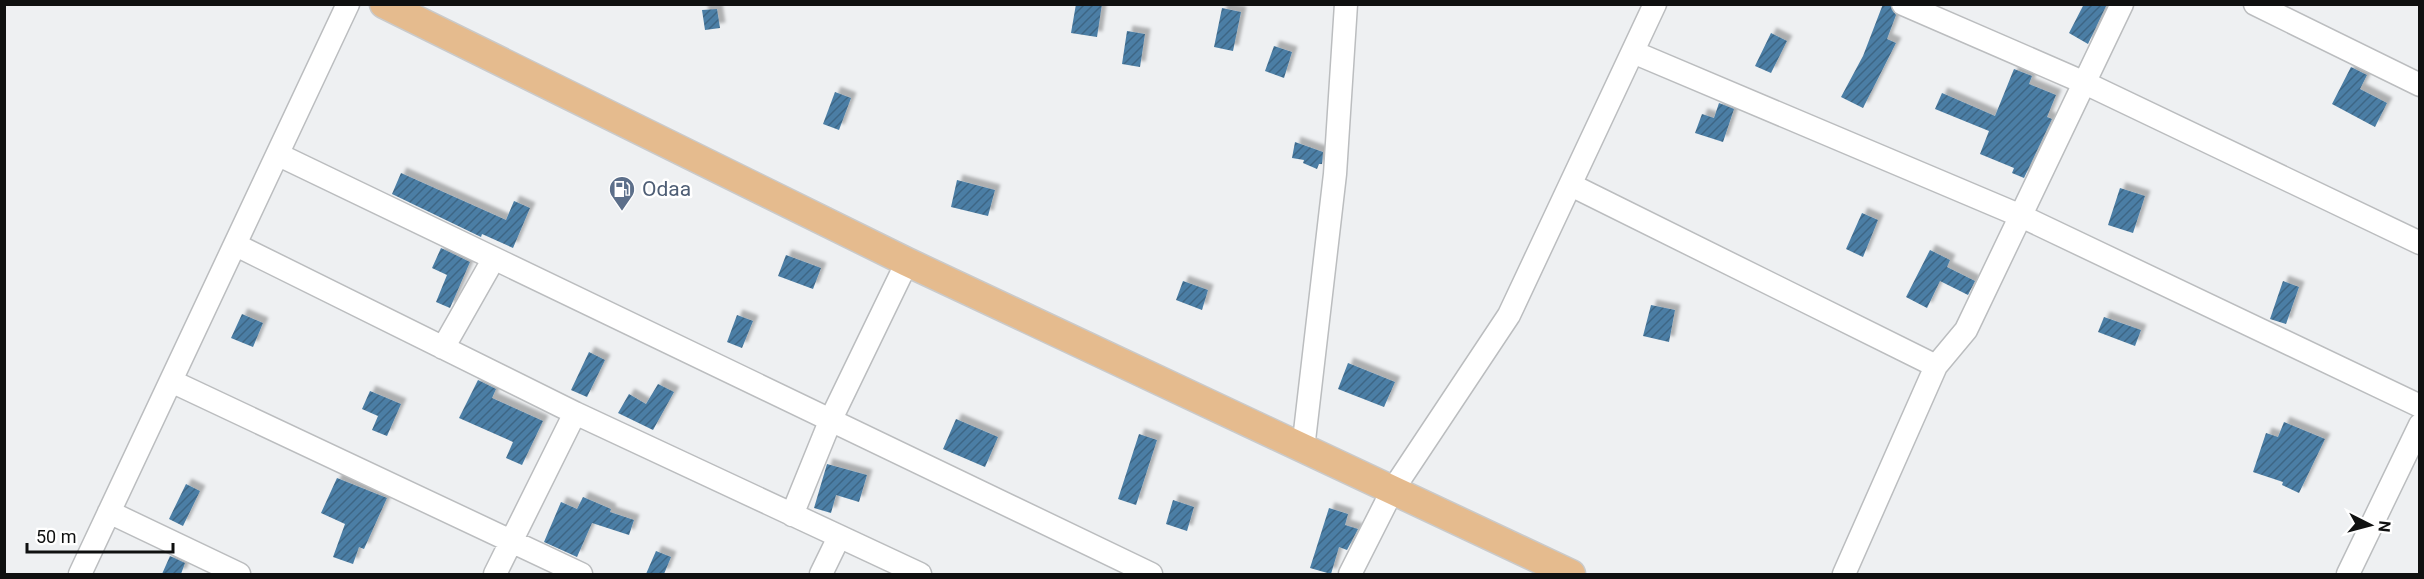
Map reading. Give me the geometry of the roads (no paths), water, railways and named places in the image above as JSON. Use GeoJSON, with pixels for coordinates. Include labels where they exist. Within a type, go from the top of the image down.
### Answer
{"type":"FeatureCollection","features":[{"type":"Feature","properties":{"kind":"main road"},"geometry":{"type":"LineString","coordinates":[[384,4],[907,262],[1571,574]]}},
{"type":"Feature","properties":{"kind":"street"},"geometry":{"type":"LineString","coordinates":[[80,574],[279,155],[348,4]]}},
{"type":"Feature","properties":{"kind":"street"},"geometry":{"type":"LineString","coordinates":[[1303,448],[1335,174],[1346,4]]}},
{"type":"Feature","properties":{"kind":"street"},"geometry":{"type":"LineString","coordinates":[[1350,574],[1392,491],[1509,315],[1655,4]]}},
{"type":"Feature","properties":{"kind":"street"},"geometry":{"type":"LineString","coordinates":[[1903,4],[2085,83],[2420,243]]}},
{"type":"Feature","properties":{"kind":"street"},"geometry":{"type":"LineString","coordinates":[[1845,574],[1936,366],[1966,330],[2122,4]]}},
{"type":"Feature","properties":{"kind":"street"},"geometry":{"type":"LineString","coordinates":[[2255,4],[2420,85]]}},
{"type":"Feature","properties":{"kind":"street"},"geometry":{"type":"LineString","coordinates":[[1633,52],[2021,216],[2420,406]]}},
{"type":"Feature","properties":{"kind":"street"},"geometry":{"type":"LineString","coordinates":[[279,155],[493,260],[831,419],[1151,574]]}},
{"type":"Feature","properties":{"kind":"street"},"geometry":{"type":"LineString","coordinates":[[1571,185],[1936,366]]}},
{"type":"Feature","properties":{"kind":"street"},"geometry":{"type":"LineString","coordinates":[[236,245],[575,413],[920,574]]}},
{"type":"Feature","properties":{"kind":"street"},"geometry":{"type":"LineString","coordinates":[[443,348],[493,260]]}},
{"type":"Feature","properties":{"kind":"street"},"geometry":{"type":"LineString","coordinates":[[792,515],[831,419],[907,262]]}},
{"type":"Feature","properties":{"kind":"street"},"geometry":{"type":"LineString","coordinates":[[171,381],[581,574]]}},
{"type":"Feature","properties":{"kind":"street"},"geometry":{"type":"LineString","coordinates":[[495,574],[575,413]]}},
{"type":"Feature","properties":{"kind":"street"},"geometry":{"type":"LineString","coordinates":[[2348,574],[2420,425]]}},
{"type":"Feature","properties":{"kind":"street"},"geometry":{"type":"LineString","coordinates":[[109,512],[239,574]]}},
{"type":"Feature","properties":{"kind":"street"},"geometry":{"type":"LineString","coordinates":[[821,574],[839,537]]}},
{"type":"Feature","properties":{"kind":"place","name":"Odaa"},"geometry":{"type":"Point","coordinates":[622,212]}}]}
